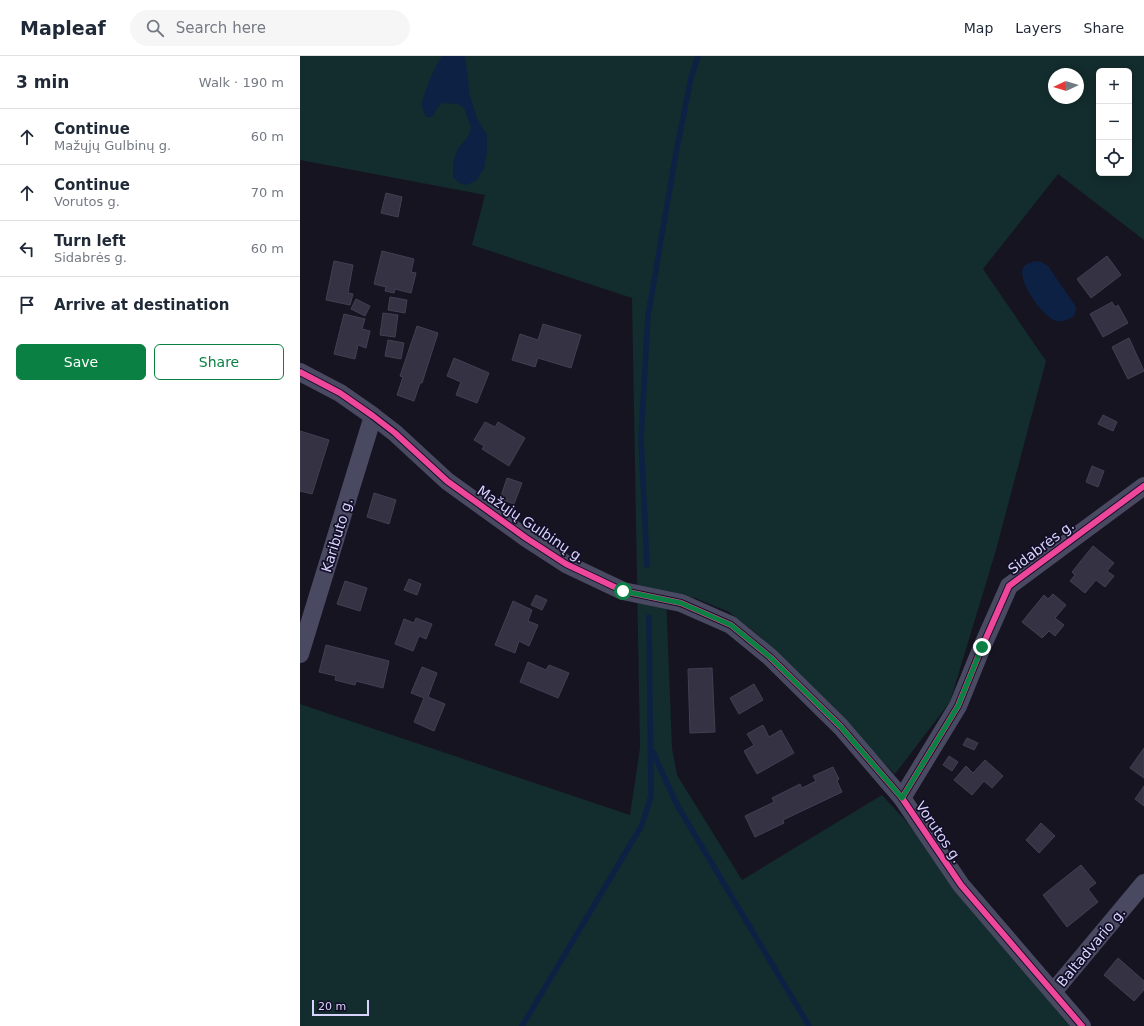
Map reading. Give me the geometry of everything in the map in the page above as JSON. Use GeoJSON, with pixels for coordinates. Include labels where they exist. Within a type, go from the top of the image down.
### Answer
{"type":"FeatureCollection","features":[{"type":"Feature","properties":{"kind":"street","name":"Mažųjų Gulbinų g."},"geometry":{"type":"LineString","coordinates":[[300,372],[340,393],[373,416],[395,433],[447,481],[526,538],[566,564],[623,591],[681,603],[731,625],[770,657]]}},
{"type":"Feature","properties":{"kind":"street","name":"Kaributo g."},"geometry":{"type":"LineString","coordinates":[[300,654],[373,416]]}},
{"type":"Feature","properties":{"kind":"street","name":"Sidabrės g."},"geometry":{"type":"LineString","coordinates":[[902,798],[958,706],[1009,586],[1144,486]]}},
{"type":"Feature","properties":{"kind":"street","name":"Vorutos g."},"geometry":{"type":"LineString","coordinates":[[770,657],[841,727],[902,798],[961,885],[1082,1026]]}},
{"type":"Feature","properties":{"kind":"street","name":"Baltadvario g."},"geometry":{"type":"LineString","coordinates":[[1053,992],[1144,883]]}},
{"type":"Feature","properties":{"kind":"green space"},"geometry":{"type":"Polygon","coordinates":[[[300,56],[1144,56],[1144,240],[1058,174],[983,269],[1046,361],[996,550],[950,702],[895,774],[756,633],[729,612],[695,598],[666,594],[672,748],[677,775],[742,880],[882,795],[905,820],[1072,1026],[300,1026],[300,704],[630,815],[640,748],[632,298],[472,245],[485,195],[300,160],[300,56]]]}},
{"type":"Feature","properties":{"kind":"water"},"geometry":{"type":"Polygon","coordinates":[[[442,56],[465,57],[469,93],[477,118],[487,135],[487,151],[484,168],[477,180],[467,185],[459,183],[453,177],[453,163],[457,150],[469,135],[471,127],[464,108],[458,104],[443,103],[439,106],[432,117],[427,117],[422,107],[427,87],[442,56]]]}},
{"type":"Feature","properties":{"kind":"water"},"geometry":{"type":"Polygon","coordinates":[[[1034,261],[1041,262],[1048,266],[1076,307],[1076,311],[1071,318],[1056,321],[1045,313],[1032,298],[1022,274],[1023,268],[1034,261]]]}},
{"type":"Feature","properties":{"kind":"building"},"geometry":{"type":"Polygon","coordinates":[[[386,193],[402,197],[398,217],[381,213],[386,193]]]}},
{"type":"Feature","properties":{"kind":"building"},"geometry":{"type":"Polygon","coordinates":[[[382,251],[414,259],[411,272],[416,273],[411,293],[395,289],[394,293],[385,291],[386,287],[374,284],[382,251]]]}},
{"type":"Feature","properties":{"kind":"building"},"geometry":{"type":"Polygon","coordinates":[[[1107,256],[1121,275],[1091,298],[1077,279],[1107,256]]]}},
{"type":"Feature","properties":{"kind":"building"},"geometry":{"type":"Polygon","coordinates":[[[334,261],[353,265],[348,293],[353,294],[350,305],[326,300],[334,261]]]}},
{"type":"Feature","properties":{"kind":"building"},"geometry":{"type":"Polygon","coordinates":[[[390,297],[407,300],[405,313],[388,310],[390,297]]]}},
{"type":"Feature","properties":{"kind":"building"},"geometry":{"type":"Polygon","coordinates":[[[356,299],[370,306],[365,316],[351,309],[356,299]]]}},
{"type":"Feature","properties":{"kind":"building"},"geometry":{"type":"Polygon","coordinates":[[[1112,302],[1115,307],[1118,305],[1128,323],[1103,337],[1090,314],[1112,302]]]}},
{"type":"Feature","properties":{"kind":"building"},"geometry":{"type":"Polygon","coordinates":[[[383,313],[398,315],[395,337],[380,335],[383,313]]]}},
{"type":"Feature","properties":{"kind":"building"},"geometry":{"type":"Polygon","coordinates":[[[344,314],[365,319],[362,329],[370,331],[366,348],[358,345],[355,359],[334,354],[344,314]]]}},
{"type":"Feature","properties":{"kind":"building"},"geometry":{"type":"Polygon","coordinates":[[[543,324],[581,335],[571,368],[538,358],[535,367],[512,360],[520,334],[538,340],[543,324]]]}},
{"type":"Feature","properties":{"kind":"building"},"geometry":{"type":"Polygon","coordinates":[[[417,326],[438,333],[422,383],[420,383],[414,401],[397,395],[403,377],[400,376],[417,326]]]}},
{"type":"Feature","properties":{"kind":"building"},"geometry":{"type":"Polygon","coordinates":[[[1129,338],[1144,371],[1128,379],[1112,347],[1129,338]]]}},
{"type":"Feature","properties":{"kind":"building"},"geometry":{"type":"Polygon","coordinates":[[[388,340],[404,343],[401,359],[385,356],[388,340]]]}},
{"type":"Feature","properties":{"kind":"building"},"geometry":{"type":"Polygon","coordinates":[[[454,358],[489,373],[477,403],[456,395],[461,382],[447,376],[454,358]]]}},
{"type":"Feature","properties":{"kind":"building"},"geometry":{"type":"Polygon","coordinates":[[[1103,415],[1117,422],[1113,431],[1098,424],[1103,415]]]}},
{"type":"Feature","properties":{"kind":"building"},"geometry":{"type":"Polygon","coordinates":[[[485,422],[495,427],[498,422],[525,438],[509,466],[482,449],[484,446],[474,440],[485,422]]]}},
{"type":"Feature","properties":{"kind":"building"},"geometry":{"type":"Polygon","coordinates":[[[300,431],[329,440],[312,494],[300,491],[300,431]]]}},
{"type":"Feature","properties":{"kind":"building"},"geometry":{"type":"Polygon","coordinates":[[[1092,466],[1104,471],[1098,487],[1086,482],[1092,466]]]}},
{"type":"Feature","properties":{"kind":"building"},"geometry":{"type":"Polygon","coordinates":[[[507,478],[522,483],[514,504],[500,499],[507,478]]]}},
{"type":"Feature","properties":{"kind":"building"},"geometry":{"type":"Polygon","coordinates":[[[374,493],[396,500],[389,524],[367,517],[374,493]]]}},
{"type":"Feature","properties":{"kind":"building"},"geometry":{"type":"Polygon","coordinates":[[[1093,546],[1114,563],[1107,571],[1114,576],[1105,587],[1096,580],[1085,593],[1070,581],[1075,575],[1072,572],[1093,546]]]}},
{"type":"Feature","properties":{"kind":"building"},"geometry":{"type":"Polygon","coordinates":[[[409,579],[421,584],[417,595],[404,590],[409,579]]]}},
{"type":"Feature","properties":{"kind":"building"},"geometry":{"type":"Polygon","coordinates":[[[345,581],[367,588],[360,611],[337,604],[345,581]]]}},
{"type":"Feature","properties":{"kind":"building"},"geometry":{"type":"Polygon","coordinates":[[[1053,594],[1066,605],[1055,618],[1064,625],[1055,636],[1049,631],[1042,638],[1022,622],[1044,595],[1048,599],[1053,594]]]}},
{"type":"Feature","properties":{"kind":"building"},"geometry":{"type":"Polygon","coordinates":[[[536,595],[547,600],[542,610],[531,605],[536,595]]]}},
{"type":"Feature","properties":{"kind":"building"},"geometry":{"type":"Polygon","coordinates":[[[513,601],[532,610],[528,621],[538,625],[529,646],[519,641],[515,653],[495,645],[513,601]]]}},
{"type":"Feature","properties":{"kind":"building"},"geometry":{"type":"Polygon","coordinates":[[[416,618],[432,624],[426,639],[419,636],[413,651],[395,644],[404,619],[414,623],[416,618]]]}},
{"type":"Feature","properties":{"kind":"building"},"geometry":{"type":"Polygon","coordinates":[[[326,645],[389,661],[383,688],[356,681],[355,685],[335,680],[336,676],[319,672],[326,645]]]}},
{"type":"Feature","properties":{"kind":"building"},"geometry":{"type":"Polygon","coordinates":[[[528,662],[546,670],[549,665],[569,673],[558,698],[520,682],[528,662]]]}},
{"type":"Feature","properties":{"kind":"building"},"geometry":{"type":"Polygon","coordinates":[[[422,667],[437,673],[428,697],[445,704],[434,731],[414,722],[424,698],[411,693],[422,667]]]}},
{"type":"Feature","properties":{"kind":"building"},"geometry":{"type":"Polygon","coordinates":[[[712,668],[715,732],[690,733],[688,669],[712,668]]]}},
{"type":"Feature","properties":{"kind":"building"},"geometry":{"type":"Polygon","coordinates":[[[754,684],[763,700],[739,714],[730,698],[754,684]]]}},
{"type":"Feature","properties":{"kind":"building"},"geometry":{"type":"Polygon","coordinates":[[[763,725],[769,737],[781,730],[794,753],[757,774],[744,751],[754,745],[747,734],[763,725]]]}},
{"type":"Feature","properties":{"kind":"building"},"geometry":{"type":"Polygon","coordinates":[[[967,738],[978,743],[974,750],[963,745],[967,738]]]}},
{"type":"Feature","properties":{"kind":"building"},"geometry":{"type":"Polygon","coordinates":[[[1144,748],[1144,778],[1130,768],[1144,748]]]}},
{"type":"Feature","properties":{"kind":"building"},"geometry":{"type":"Polygon","coordinates":[[[949,756],[958,762],[952,771],[943,765],[949,756]]]}},
{"type":"Feature","properties":{"kind":"building"},"geometry":{"type":"Polygon","coordinates":[[[985,760],[1003,776],[992,788],[984,781],[972,795],[954,780],[966,766],[973,773],[985,760]]]}},
{"type":"Feature","properties":{"kind":"building"},"geometry":{"type":"Polygon","coordinates":[[[833,767],[839,779],[837,781],[842,792],[783,820],[784,823],[755,837],[745,816],[774,802],[772,798],[800,784],[802,788],[816,781],[813,776],[833,767]]]}},
{"type":"Feature","properties":{"kind":"building"},"geometry":{"type":"Polygon","coordinates":[[[1144,786],[1144,806],[1135,799],[1144,786]]]}},
{"type":"Feature","properties":{"kind":"building"},"geometry":{"type":"Polygon","coordinates":[[[1041,823],[1055,836],[1039,853],[1026,840],[1041,823]]]}},
{"type":"Feature","properties":{"kind":"building"},"geometry":{"type":"Polygon","coordinates":[[[1081,865],[1096,883],[1088,889],[1098,902],[1067,927],[1043,895],[1081,865]]]}},
{"type":"Feature","properties":{"kind":"building"},"geometry":{"type":"Polygon","coordinates":[[[1118,958],[1144,981],[1144,990],[1134,1001],[1104,975],[1118,958]]]}},
{"type":"Feature","properties":{"kind":"waterway"},"geometry":{"type":"LineString","coordinates":[[647,565],[641,438],[648,316],[676,153],[691,78],[698,56]]}},
{"type":"Feature","properties":{"kind":"waterway"},"geometry":{"type":"LineString","coordinates":[[522,1026],[642,825],[651,796],[649,617]]}},
{"type":"Feature","properties":{"kind":"waterway"},"geometry":{"type":"LineString","coordinates":[[653,752],[677,805],[809,1026]]}},
{"type":"Feature","properties":{"kind":"cycle path"},"geometry":{"type":"LineString","coordinates":[[300,372],[340,393],[373,416],[395,433],[447,481],[526,538],[566,564],[623,591],[681,603],[731,625],[770,657],[841,727],[902,798],[961,885],[1082,1026]]}},
{"type":"Feature","properties":{"kind":"cycle path"},"geometry":{"type":"LineString","coordinates":[[902,798],[958,706],[1009,586],[1144,486]]}},
{"type":"Feature","properties":{"kind":"route"},"geometry":{"type":"LineString","coordinates":[[623,591],[681,603],[731,625],[770,657],[841,727],[902,798],[958,706],[982,647]]}}]}
